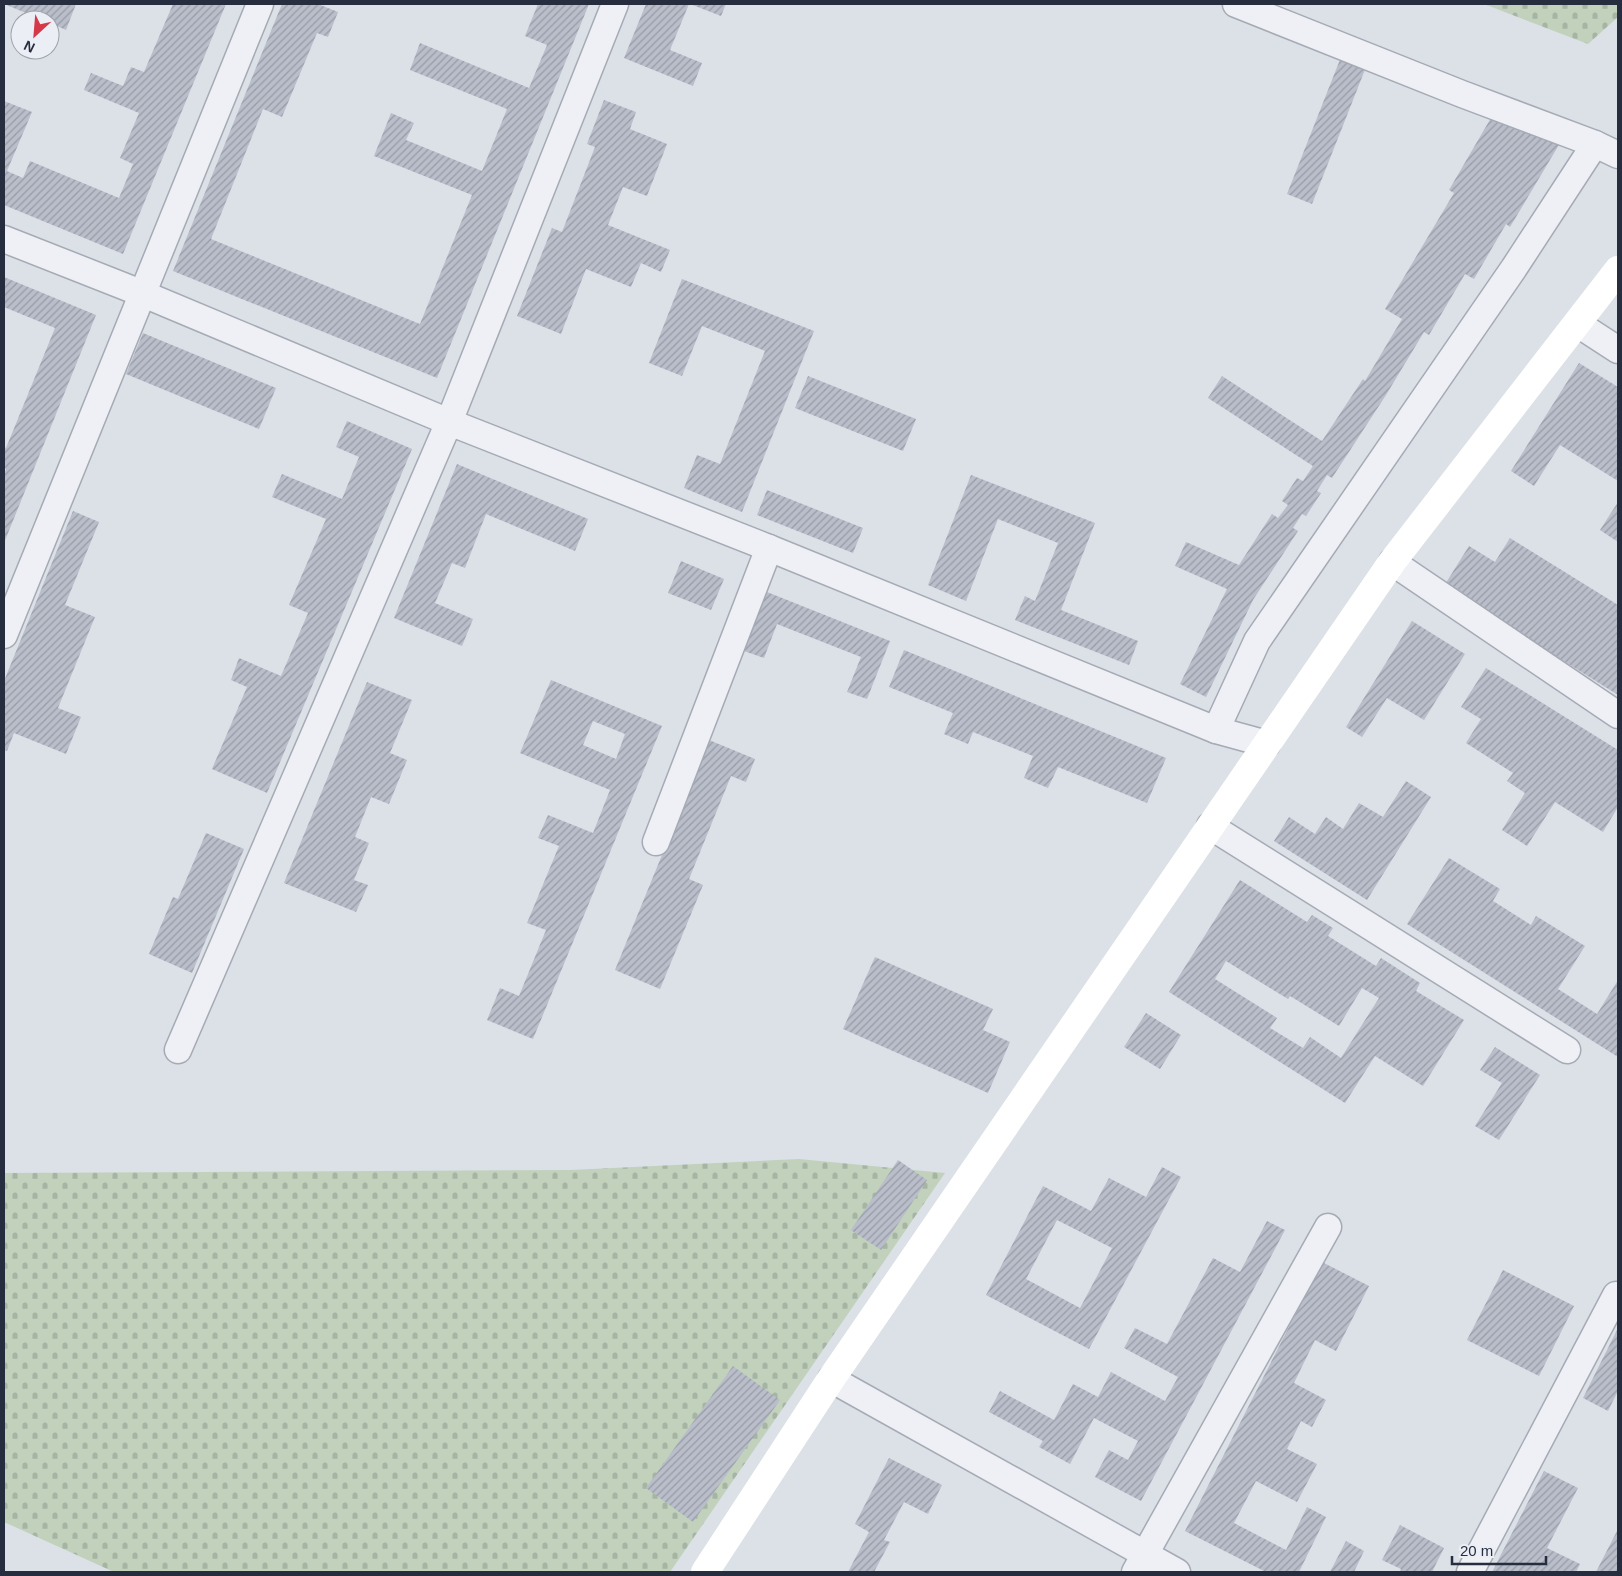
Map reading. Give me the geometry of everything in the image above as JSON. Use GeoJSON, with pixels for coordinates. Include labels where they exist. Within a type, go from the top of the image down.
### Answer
{"type":"FeatureCollection","features":[{"type":"Feature","properties":{"kind":"street"},"geometry":{"type":"LineString","coordinates":[[4,635],[141,293],[260,4]]}},
{"type":"Feature","properties":{"kind":"street"},"geometry":{"type":"LineString","coordinates":[[178,1050],[449,422],[615,4]]}},
{"type":"Feature","properties":{"kind":"street"},"geometry":{"type":"LineString","coordinates":[[1236,4],[1462,94],[1595,144],[1618,155]]}},
{"type":"Feature","properties":{"kind":"street"},"geometry":{"type":"LineString","coordinates":[[1216,730],[1257,642],[1514,268],[1595,144]]}},
{"type":"Feature","properties":{"kind":"street"},"geometry":{"type":"LineString","coordinates":[[4,239],[141,293],[449,422],[769,548],[1216,730],[1266,744]]}},
{"type":"Feature","properties":{"kind":"street"},"geometry":{"type":"LineString","coordinates":[[705,1572],[831,1379],[1392,562],[1618,270]]}},
{"type":"Feature","properties":{"kind":"street"},"geometry":{"type":"LineString","coordinates":[[1578,324],[1618,350]]}},
{"type":"Feature","properties":{"kind":"street"},"geometry":{"type":"LineString","coordinates":[[656,842],[769,548]]}},
{"type":"Feature","properties":{"kind":"street"},"geometry":{"type":"LineString","coordinates":[[1392,562],[1618,715]]}},
{"type":"Feature","properties":{"kind":"street"},"geometry":{"type":"LineString","coordinates":[[1210,826],[1566,1050]]}},
{"type":"Feature","properties":{"kind":"street"},"geometry":{"type":"LineString","coordinates":[[1140,1563],[1328,1227]]}},
{"type":"Feature","properties":{"kind":"street"},"geometry":{"type":"LineString","coordinates":[[1470,1572],[1616,1295]]}},
{"type":"Feature","properties":{"kind":"street"},"geometry":{"type":"LineString","coordinates":[[831,1379],[1140,1563],[1177,1572]]}},
{"type":"Feature","properties":{"kind":"green space"},"geometry":{"type":"Polygon","coordinates":[[[1484,4],[1618,4],[1618,17],[1588,44],[1484,4]]]}},
{"type":"Feature","properties":{"kind":"green space"},"geometry":{"type":"Polygon","coordinates":[[[799,1159],[945,1173],[670,1572],[114,1572],[4,1522],[4,1173],[571,1170],[799,1159]]]}},
{"type":"Feature","properties":{"kind":"building"},"geometry":{"type":"Polygon","coordinates":[[[4,4],[76,4],[66,30],[60,27],[60,10],[19,10],[4,4]]]}},
{"type":"Feature","properties":{"kind":"building"},"geometry":{"type":"Polygon","coordinates":[[[173,4],[226,4],[123,254],[4,205],[4,101],[32,112],[7,171],[23,178],[30,161],[119,198],[133,164],[120,158],[139,113],[84,90],[91,73],[123,86],[131,67],[144,72],[173,4]]]}},
{"type":"Feature","properties":{"kind":"building"},"geometry":{"type":"Polygon","coordinates":[[[282,4],[318,4],[338,12],[328,37],[317,33],[282,117],[263,109],[211,239],[420,324],[472,195],[374,156],[391,113],[414,123],[406,140],[482,171],[507,109],[410,70],[420,43],[529,88],[547,45],[525,36],[538,4],[589,4],[437,378],[173,271],[282,4]]]}},
{"type":"Feature","properties":{"kind":"building"},"geometry":{"type":"Polygon","coordinates":[[[646,4],[689,4],[670,50],[702,63],[693,86],[624,58],[646,4]]]}},
{"type":"Feature","properties":{"kind":"building"},"geometry":{"type":"Polygon","coordinates":[[[690,4],[726,4],[721,16],[690,4]]]}},
{"type":"Feature","properties":{"kind":"building"},"geometry":{"type":"Polygon","coordinates":[[[1343,52],[1368,62],[1312,204],[1287,194],[1343,52]]]}},
{"type":"Feature","properties":{"kind":"building"},"geometry":{"type":"Polygon","coordinates":[[[604,100],[636,112],[630,129],[667,144],[647,196],[623,187],[608,225],[670,250],[661,272],[641,263],[631,287],[586,269],[561,334],[517,316],[552,228],[562,232],[595,147],[587,144],[604,100]]]}},
{"type":"Feature","properties":{"kind":"building"},"geometry":{"type":"Polygon","coordinates":[[[1495,111],[1563,138],[1510,227],[1506,224],[1474,279],[1465,274],[1429,335],[1424,332],[1332,478],[1327,475],[1317,491],[1321,493],[1306,516],[1302,514],[1293,528],[1298,531],[1253,600],[1206,697],[1180,684],[1227,589],[1175,566],[1186,542],[1239,565],[1272,514],[1278,518],[1288,505],[1282,501],[1297,478],[1303,481],[1313,466],[1208,398],[1222,376],[1322,441],[1363,379],[1365,381],[1402,319],[1385,309],[1454,193],[1449,190],[1495,111]]]}},
{"type":"Feature","properties":{"kind":"building"},"geometry":{"type":"Polygon","coordinates":[[[4,277],[96,315],[4,543],[4,475],[6,469],[4,468],[4,447],[6,448],[55,328],[4,307],[4,277]]]}},
{"type":"Feature","properties":{"kind":"building"},"geometry":{"type":"Polygon","coordinates":[[[682,279],[814,331],[742,512],[684,488],[697,455],[720,464],[765,351],[702,326],[682,376],[649,363],[682,279]]]}},
{"type":"Feature","properties":{"kind":"building"},"geometry":{"type":"Polygon","coordinates":[[[143,333],[276,388],[259,429],[126,374],[143,333]]]}},
{"type":"Feature","properties":{"kind":"building"},"geometry":{"type":"Polygon","coordinates":[[[1579,363],[1618,387],[1618,481],[1560,445],[1534,486],[1511,471],[1579,363]]]}},
{"type":"Feature","properties":{"kind":"building"},"geometry":{"type":"Polygon","coordinates":[[[808,376],[916,419],[903,451],[795,408],[808,376]]]}},
{"type":"Feature","properties":{"kind":"building"},"geometry":{"type":"Polygon","coordinates":[[[347,421],[412,449],[267,793],[212,769],[247,687],[231,680],[239,658],[281,676],[308,613],[289,605],[326,519],[272,497],[282,474],[342,499],[359,457],[336,447],[347,421]]]}},
{"type":"Feature","properties":{"kind":"building"},"geometry":{"type":"Polygon","coordinates":[[[457,464],[588,519],[575,551],[486,514],[465,568],[452,563],[435,603],[473,619],[462,646],[394,618],[457,464]]]}},
{"type":"Feature","properties":{"kind":"building"},"geometry":{"type":"Polygon","coordinates":[[[971,475],[1095,523],[1061,610],[1138,641],[1129,665],[1015,620],[1025,596],[1035,601],[1058,543],[998,519],[966,601],[928,585],[971,475]]]}},
{"type":"Feature","properties":{"kind":"building"},"geometry":{"type":"Polygon","coordinates":[[[767,490],[863,528],[853,553],[757,515],[767,490]]]}},
{"type":"Feature","properties":{"kind":"building"},"geometry":{"type":"Polygon","coordinates":[[[1618,502],[1618,542],[1600,530],[1618,502]]]}},
{"type":"Feature","properties":{"kind":"building"},"geometry":{"type":"Polygon","coordinates":[[[73,511],[99,522],[65,605],[95,617],[58,708],[81,717],[66,754],[14,733],[7,751],[4,750],[4,681],[73,511]]]}},
{"type":"Feature","properties":{"kind":"building"},"geometry":{"type":"Polygon","coordinates":[[[1510,538],[1618,605],[1618,695],[1444,586],[1469,546],[1495,562],[1510,538]]]}},
{"type":"Feature","properties":{"kind":"building"},"geometry":{"type":"Polygon","coordinates":[[[681,561],[724,579],[711,610],[668,593],[681,561]]]}},
{"type":"Feature","properties":{"kind":"building"},"geometry":{"type":"Polygon","coordinates":[[[767,592],[890,641],[867,699],[847,692],[861,657],[777,624],[764,658],[744,651],[767,592]]]}},
{"type":"Feature","properties":{"kind":"building"},"geometry":{"type":"Polygon","coordinates":[[[1412,621],[1465,654],[1424,720],[1387,698],[1362,737],[1346,727],[1412,621]]]}},
{"type":"Feature","properties":{"kind":"building"},"geometry":{"type":"Polygon","coordinates":[[[904,650],[1166,758],[1147,803],[1058,767],[1048,788],[1024,778],[1033,756],[973,732],[968,744],[944,734],[953,713],[889,687],[904,650]]]}},
{"type":"Feature","properties":{"kind":"building"},"geometry":{"type":"Polygon","coordinates":[[[1486,668],[1618,750],[1618,807],[1603,832],[1555,802],[1527,846],[1502,830],[1525,793],[1507,781],[1513,773],[1466,743],[1481,719],[1461,707],[1486,668]]]}},
{"type":"Feature","properties":{"kind":"building"},"geometry":{"type":"Polygon","coordinates":[[[551,680],[662,726],[533,1039],[487,1020],[500,988],[519,996],[546,930],[527,923],[559,846],[538,838],[548,815],[593,833],[610,790],[520,753],[551,680]],[[593,721],[583,745],[616,759],[625,734],[593,721]]]}},
{"type":"Feature","properties":{"kind":"building"},"geometry":{"type":"Polygon","coordinates":[[[367,682],[412,700],[390,753],[407,760],[389,804],[371,797],[355,837],[369,843],[354,880],[368,885],[356,912],[284,883],[367,682]]]}},
{"type":"Feature","properties":{"kind":"building"},"geometry":{"type":"Polygon","coordinates":[[[709,740],[755,759],[746,782],[731,776],[689,879],[703,885],[660,989],[615,970],[709,740]]]}},
{"type":"Feature","properties":{"kind":"building"},"geometry":{"type":"Polygon","coordinates":[[[1406,781],[1431,797],[1367,900],[1274,841],[1289,817],[1315,834],[1326,817],[1343,829],[1359,803],[1383,817],[1406,781]]]}},
{"type":"Feature","properties":{"kind":"building"},"geometry":{"type":"Polygon","coordinates":[[[206,833],[244,849],[192,973],[149,954],[173,897],[178,899],[206,833]]]}},
{"type":"Feature","properties":{"kind":"building"},"geometry":{"type":"Polygon","coordinates":[[[1449,858],[1500,889],[1493,901],[1531,925],[1536,916],[1585,946],[1558,989],[1597,1014],[1618,980],[1618,1057],[1407,924],[1449,858]]]}},
{"type":"Feature","properties":{"kind":"building"},"geometry":{"type":"Polygon","coordinates":[[[1240,880],[1307,922],[1312,915],[1333,928],[1328,936],[1376,966],[1381,958],[1420,983],[1416,991],[1464,1020],[1423,1086],[1375,1056],[1345,1103],[1169,992],[1240,880]],[[1226,961],[1215,979],[1277,1018],[1270,1028],[1303,1048],[1310,1037],[1341,1058],[1379,998],[1362,988],[1339,1026],[1290,996],[1288,999],[1226,961]]]}},
{"type":"Feature","properties":{"kind":"building"},"geometry":{"type":"Polygon","coordinates":[[[875,957],[993,1009],[983,1030],[1010,1042],[988,1093],[843,1029],[875,957]]]}},
{"type":"Feature","properties":{"kind":"building"},"geometry":{"type":"Polygon","coordinates":[[[1146,1013],[1181,1035],[1160,1069],[1124,1047],[1146,1013]]]}},
{"type":"Feature","properties":{"kind":"building"},"geometry":{"type":"Polygon","coordinates":[[[1495,1047],[1540,1075],[1499,1140],[1475,1126],[1502,1083],[1480,1070],[1495,1047]]]}},
{"type":"Feature","properties":{"kind":"building"},"geometry":{"type":"Polygon","coordinates":[[[898,1160],[927,1180],[881,1250],[851,1230],[898,1160]]]}},
{"type":"Feature","properties":{"kind":"building"},"geometry":{"type":"Polygon","coordinates":[[[1162,1167],[1181,1177],[1089,1349],[986,1295],[1043,1186],[1091,1211],[1109,1178],[1146,1197],[1162,1167]],[[1057,1220],[1026,1279],[1080,1308],[1112,1248],[1057,1220]]]}},
{"type":"Feature","properties":{"kind":"building"},"geometry":{"type":"Polygon","coordinates":[[[1267,1221],[1285,1230],[1141,1501],[1095,1477],[1109,1450],[1128,1460],[1138,1441],[1094,1418],[1070,1464],[1039,1447],[1043,1441],[989,1412],[1000,1391],[1054,1420],[1073,1384],[1098,1397],[1111,1372],[1165,1401],[1178,1377],[1124,1348],[1135,1328],[1167,1344],[1213,1258],[1240,1272],[1267,1221]]]}},
{"type":"Feature","properties":{"kind":"building"},"geometry":{"type":"Polygon","coordinates":[[[1322,1262],[1369,1286],[1336,1351],[1315,1340],[1294,1383],[1326,1400],[1312,1427],[1301,1421],[1287,1449],[1317,1464],[1297,1502],[1256,1481],[1234,1523],[1286,1550],[1307,1507],[1326,1517],[1299,1572],[1266,1572],[1185,1531],[1322,1262]]]}},
{"type":"Feature","properties":{"kind":"building"},"geometry":{"type":"Polygon","coordinates":[[[1503,1270],[1574,1306],[1539,1376],[1467,1340],[1503,1270]]]}},
{"type":"Feature","properties":{"kind":"building"},"geometry":{"type":"Polygon","coordinates":[[[1618,1328],[1618,1391],[1608,1411],[1583,1398],[1618,1328]]]}},
{"type":"Feature","properties":{"kind":"building"},"geometry":{"type":"Polygon","coordinates":[[[733,1366],[780,1400],[693,1522],[646,1488],[733,1366]]]}},
{"type":"Feature","properties":{"kind":"building"},"geometry":{"type":"Polygon","coordinates":[[[889,1458],[942,1485],[928,1514],[904,1502],[884,1540],[890,1542],[874,1572],[848,1572],[869,1532],[855,1524],[889,1458]]]}},
{"type":"Feature","properties":{"kind":"building"},"geometry":{"type":"Polygon","coordinates":[[[1544,1471],[1578,1488],[1547,1548],[1580,1564],[1576,1572],[1492,1572],[1544,1471]]]}},
{"type":"Feature","properties":{"kind":"building"},"geometry":{"type":"Polygon","coordinates":[[[1400,1525],[1444,1548],[1432,1572],[1400,1572],[1401,1569],[1382,1560],[1400,1525]]]}},
{"type":"Feature","properties":{"kind":"building"},"geometry":{"type":"Polygon","coordinates":[[[1618,1529],[1618,1572],[1596,1572],[1618,1529]]]}},
{"type":"Feature","properties":{"kind":"building"},"geometry":{"type":"Polygon","coordinates":[[[1346,1541],[1364,1551],[1354,1572],[1330,1572],[1346,1541]]]}}]}
